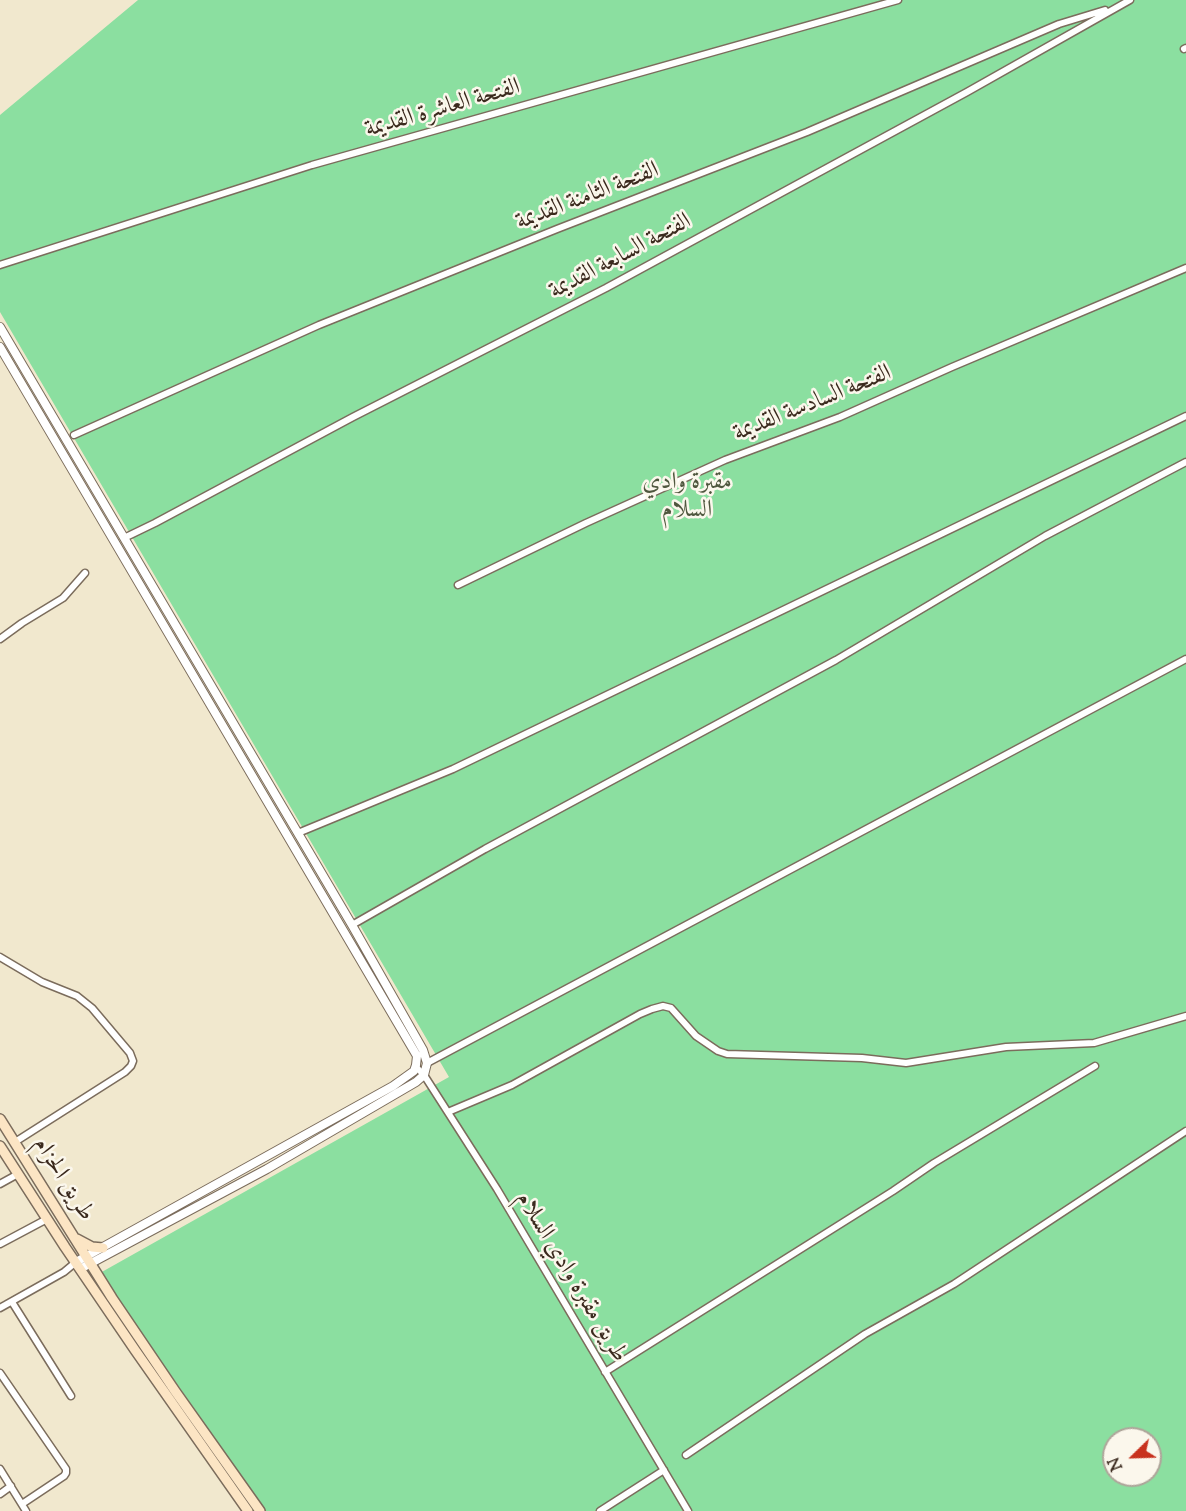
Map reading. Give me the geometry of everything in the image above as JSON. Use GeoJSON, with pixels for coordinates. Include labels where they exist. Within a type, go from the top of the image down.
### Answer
{"type":"FeatureCollection","features":[{"type":"Feature","properties":{"kind":"main road","name":"طريق الحزام"},"geometry":{"type":"LineString","coordinates":[[0,1119],[112,1298],[260,1511]]}},
{"type":"Feature","properties":{"kind":"main road","name":"طريق الحزام"},"geometry":{"type":"LineString","coordinates":[[0,1146],[135,1350],[248,1511]]}},
{"type":"Feature","properties":{"kind":"main road"},"geometry":{"type":"LineString","coordinates":[[75,1237],[92,1247],[103,1248]]}},
{"type":"Feature","properties":{"kind":"street","name":"الفتحة العاشرة القديمة"},"geometry":{"type":"LineString","coordinates":[[0,265],[312,165],[898,0]]}},
{"type":"Feature","properties":{"kind":"street","name":"الفتحة السابعة القديمة"},"geometry":{"type":"LineString","coordinates":[[124,538],[352,417],[606,288],[963,94],[1130,0]]}},
{"type":"Feature","properties":{"kind":"street","name":"الفتحة الثامنة القديمة"},"geometry":{"type":"LineString","coordinates":[[74,435],[319,325],[807,132],[1059,24],[1119,5]]}},
{"type":"Feature","properties":{"kind":"street","name":"الفتحة السادسة القديمة"},"geometry":{"type":"LineString","coordinates":[[458,585],[586,523],[725,460],[840,417],[1186,268]]}},
{"type":"Feature","properties":{"kind":"street"},"geometry":{"type":"LineString","coordinates":[[0,327],[352,925],[423,1050],[427,1063],[424,1075],[416,1082],[267,1169],[64,1272],[0,1308]]}},
{"type":"Feature","properties":{"kind":"street"},"geometry":{"type":"LineString","coordinates":[[0,347],[417,1056],[416,1066],[410,1074],[393,1086],[103,1248],[89,1260]]}},
{"type":"Feature","properties":{"kind":"street"},"geometry":{"type":"LineString","coordinates":[[298,833],[453,769],[1186,416]]}},
{"type":"Feature","properties":{"kind":"street"},"geometry":{"type":"LineString","coordinates":[[352,925],[485,849],[836,660],[1046,536],[1186,462]]}},
{"type":"Feature","properties":{"kind":"street"},"geometry":{"type":"LineString","coordinates":[[0,639],[63,598],[85,573]]}},
{"type":"Feature","properties":{"kind":"street"},"geometry":{"type":"LineString","coordinates":[[416,1066],[427,1063],[1186,659]]}},
{"type":"Feature","properties":{"kind":"street"},"geometry":{"type":"LineString","coordinates":[[198,684],[203,683],[206,677]]}},
{"type":"Feature","properties":{"kind":"street"},"geometry":{"type":"LineString","coordinates":[[208,700],[217,696]]}},
{"type":"Feature","properties":{"kind":"street"},"geometry":{"type":"LineString","coordinates":[[299,854],[305,852],[307,848]]}},
{"type":"Feature","properties":{"kind":"street"},"geometry":{"type":"LineString","coordinates":[[310,874],[314,870],[320,870]]}},
{"type":"Feature","properties":{"kind":"street"},"geometry":{"type":"LineString","coordinates":[[0,957],[42,982],[76,996],[92,1008],[130,1053],[133,1061],[125,1072],[15,1142]]}},
{"type":"Feature","properties":{"kind":"street"},"geometry":{"type":"LineString","coordinates":[[448,1112],[512,1085],[640,1014],[663,1006],[670,1008],[696,1036],[718,1051],[727,1054],[862,1058],[906,1063],[1006,1047],[1094,1043],[1186,1016]]}},
{"type":"Feature","properties":{"kind":"street","name":"طريق مقبرة وادي السلام"},"geometry":{"type":"LineString","coordinates":[[416,1066],[497,1189],[688,1511]]}},
{"type":"Feature","properties":{"kind":"street"},"geometry":{"type":"LineString","coordinates":[[605,1372],[934,1163],[1095,1066]]}},
{"type":"Feature","properties":{"kind":"street"},"geometry":{"type":"LineString","coordinates":[[686,1455],[865,1334],[954,1284],[1186,1131]]}},
{"type":"Feature","properties":{"kind":"street"},"geometry":{"type":"LineString","coordinates":[[274,1153],[279,1162]]}},
{"type":"Feature","properties":{"kind":"street"},"geometry":{"type":"LineString","coordinates":[[262,1159],[267,1164],[267,1169]]}},
{"type":"Feature","properties":{"kind":"street"},"geometry":{"type":"LineString","coordinates":[[0,1184],[18,1174]]}},
{"type":"Feature","properties":{"kind":"street"},"geometry":{"type":"LineString","coordinates":[[0,1244],[47,1219]]}},
{"type":"Feature","properties":{"kind":"street"},"geometry":{"type":"LineString","coordinates":[[12,1302],[71,1396]]}},
{"type":"Feature","properties":{"kind":"street"},"geometry":{"type":"LineString","coordinates":[[0,1373],[66,1469],[64,1476],[22,1504]]}},
{"type":"Feature","properties":{"kind":"street"},"geometry":{"type":"LineString","coordinates":[[0,1469],[26,1511]]}},
{"type":"Feature","properties":{"kind":"street"},"geometry":{"type":"LineString","coordinates":[[600,1511],[664,1470]]}},
{"type":"Feature","properties":{"kind":"street"},"geometry":{"type":"LineString","coordinates":[[0,1494],[11,1486]]}},
{"type":"Feature","properties":{"kind":"green space","name":"مقبرة وادي السلام"},"geometry":{"type":"Polygon","coordinates":[[[138,0],[1186,0],[1186,1511],[265,1511],[100,1273],[449,1077],[0,312],[0,115],[138,0]]]}}]}
